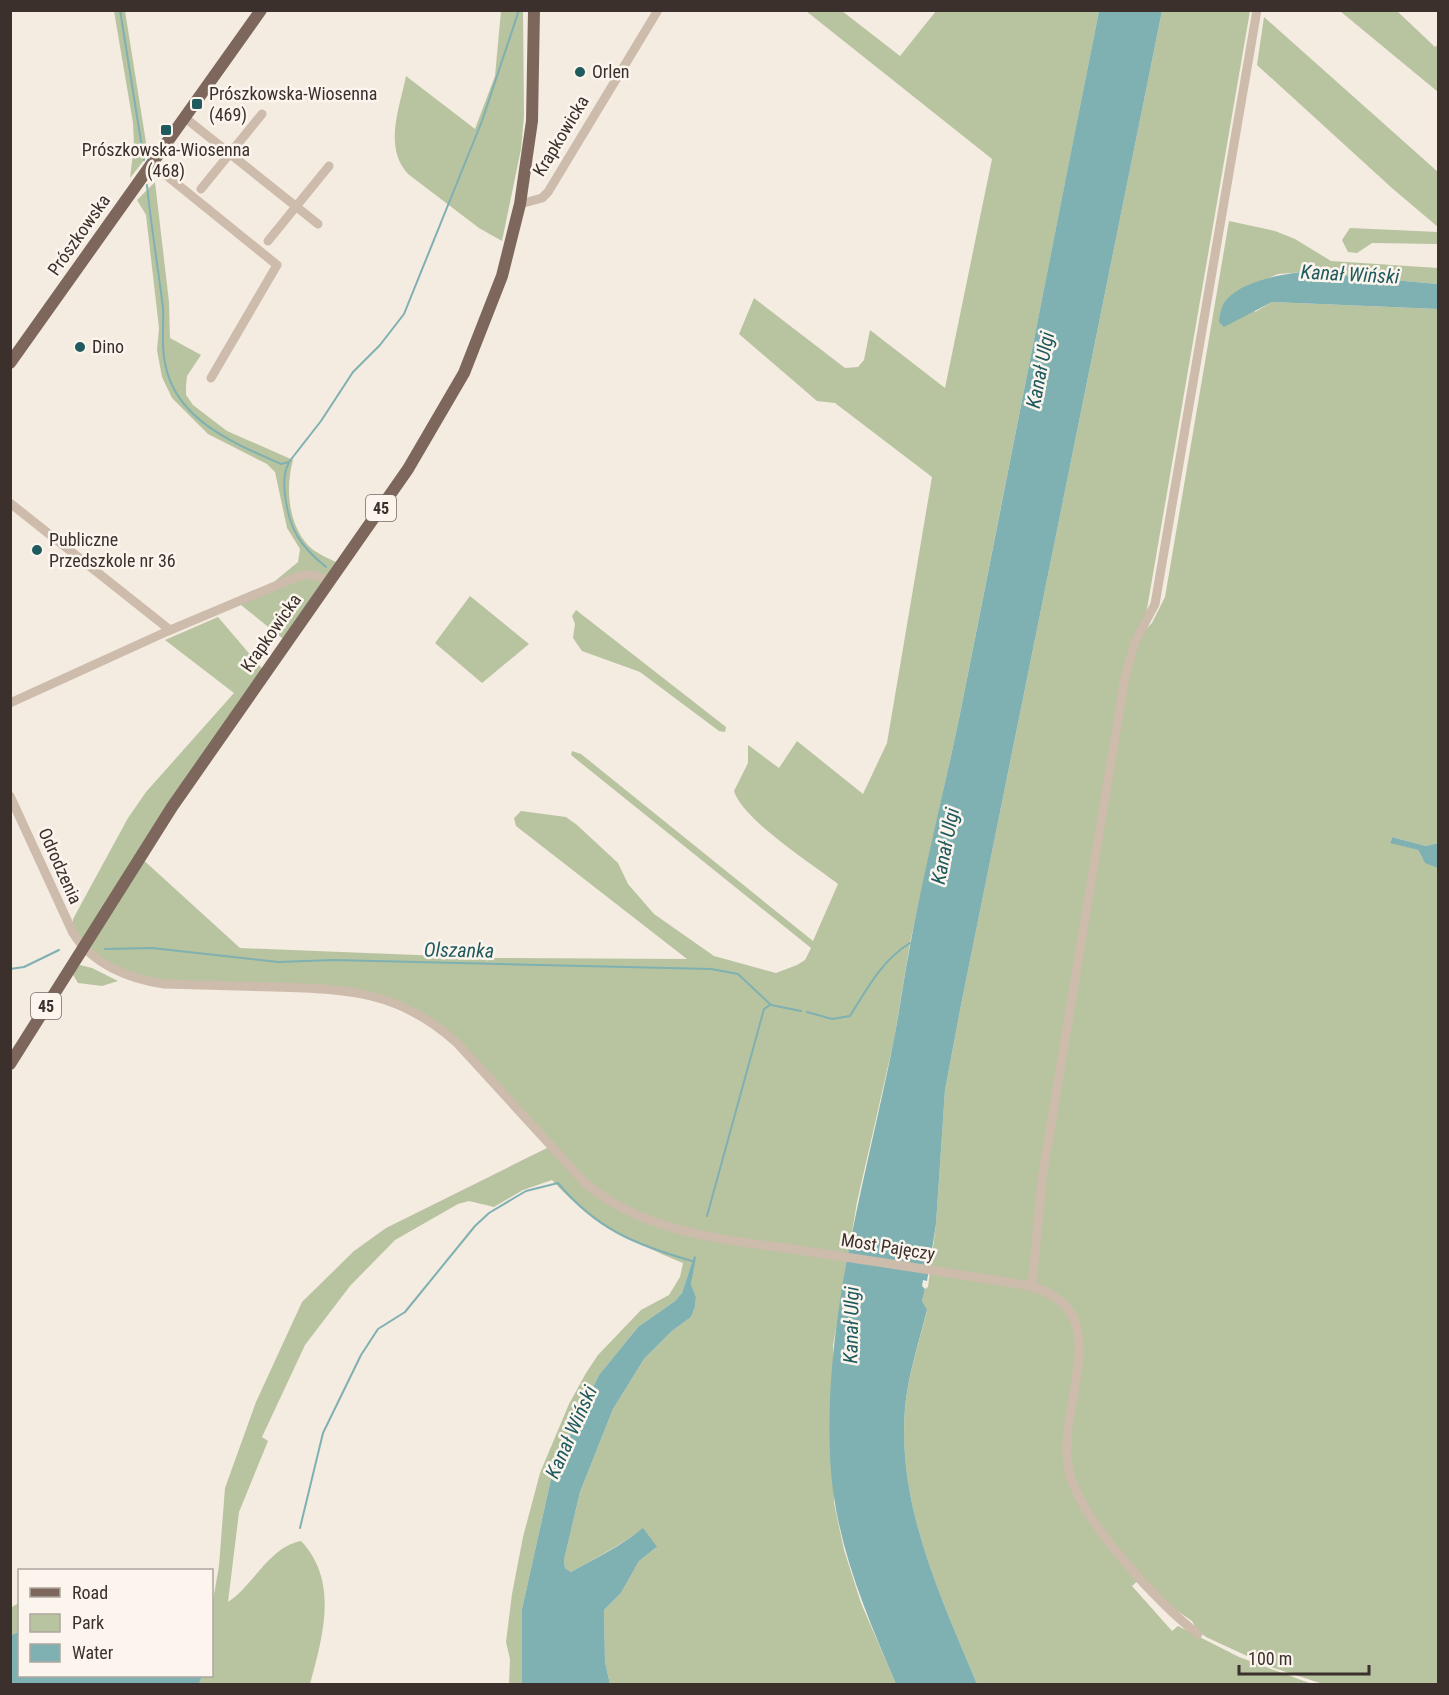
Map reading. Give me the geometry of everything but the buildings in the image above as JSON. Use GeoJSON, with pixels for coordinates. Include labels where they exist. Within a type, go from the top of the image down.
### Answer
{"type":"FeatureCollection","features":[{"type":"Feature","properties":{"kind":"main road","name":"Prószkowska"},"geometry":{"type":"LineString","coordinates":[[10,363],[261,10]]}},
{"type":"Feature","properties":{"kind":"main road","name":"Krapkowicka"},"geometry":{"type":"LineString","coordinates":[[10,1064],[82,948],[212,748],[415,459],[464,373],[499,285],[520,204],[532,121],[534,10]]}},
{"type":"Feature","properties":{"kind":"street","name":"Krapkowicka"},"geometry":{"type":"LineString","coordinates":[[520,204],[542,198],[548,192],[658,10]]}},
{"type":"Feature","properties":{"kind":"street"},"geometry":{"type":"LineString","coordinates":[[1028,1286],[1042,1179],[1125,677],[1135,642],[1155,604],[1257,10]]}},
{"type":"Feature","properties":{"kind":"street"},"geometry":{"type":"LineString","coordinates":[[201,189],[262,114]]}},
{"type":"Feature","properties":{"kind":"street"},"geometry":{"type":"LineString","coordinates":[[184,117],[318,224]]}},
{"type":"Feature","properties":{"kind":"street"},"geometry":{"type":"LineString","coordinates":[[151,163],[277,265],[211,378]]}},
{"type":"Feature","properties":{"kind":"street"},"geometry":{"type":"LineString","coordinates":[[268,241],[328,166]]}},
{"type":"Feature","properties":{"kind":"street"},"geometry":{"type":"LineString","coordinates":[[10,503],[170,630]]}},
{"type":"Feature","properties":{"kind":"street"},"geometry":{"type":"LineString","coordinates":[[10,703],[170,630],[305,574],[316,574],[329,582]]}},
{"type":"Feature","properties":{"kind":"street","name":"Odrodzenia"},"geometry":{"type":"LineString","coordinates":[[10,795],[63,913],[82,948]]}},
{"type":"Feature","properties":{"kind":"street","name":"Most Pajęczy"},"geometry":{"type":"LineString","coordinates":[[82,948],[113,968],[147,981],[351,990],[410,1008],[435,1023],[457,1043],[576,1174],[598,1193],[628,1212],[666,1227],[1028,1286],[1052,1295],[1064,1306],[1080,1333],[1080,1357],[1066,1440],[1070,1474],[1079,1500],[1095,1525],[1115,1549],[1182,1622],[1198,1634]]}},
{"type":"Feature","properties":{"kind":"green space"},"geometry":{"type":"Polygon","coordinates":[[[114,11],[125,11],[148,155],[130,178],[134,145],[133,123],[114,11]]]}},
{"type":"Feature","properties":{"kind":"green space"},"geometry":{"type":"Polygon","coordinates":[[[501,11],[523,11],[524,116],[521,149],[502,241],[479,228],[408,174],[400,163],[395,139],[397,114],[406,76],[475,129],[495,76],[501,11]]]}},
{"type":"Feature","properties":{"kind":"green space"},"geometry":{"type":"Polygon","coordinates":[[[806,11],[842,11],[900,56],[936,11],[1099,11],[958,724],[910,943],[894,1040],[857,1202],[833,1346],[834,1503],[844,1550],[861,1603],[896,1684],[610,1684],[605,1662],[604,1610],[621,1593],[639,1561],[656,1548],[643,1529],[571,1572],[565,1568],[564,1560],[580,1492],[613,1409],[644,1359],[672,1331],[691,1317],[696,1297],[691,1284],[694,1256],[682,1293],[675,1301],[638,1327],[599,1375],[553,1470],[522,1609],[522,1684],[509,1684],[510,1659],[506,1642],[512,1594],[523,1537],[540,1473],[569,1404],[598,1355],[641,1310],[669,1295],[680,1277],[683,1263],[646,1247],[597,1219],[552,1180],[523,1190],[494,1207],[469,1201],[458,1204],[395,1240],[350,1286],[305,1345],[262,1437],[268,1441],[239,1512],[228,1602],[270,1559],[290,1545],[301,1541],[313,1557],[324,1591],[323,1628],[310,1684],[199,1684],[202,1677],[213,1677],[213,1600],[219,1566],[225,1488],[256,1402],[302,1302],[354,1251],[386,1228],[551,1146],[446,1032],[371,994],[164,984],[113,968],[73,933],[73,919],[128,818],[146,792],[234,693],[165,640],[218,617],[265,672],[139,856],[240,948],[492,958],[687,959],[516,826],[514,818],[521,811],[566,817],[577,825],[618,863],[628,884],[654,914],[714,956],[776,973],[797,965],[805,960],[811,948],[571,755],[572,751],[581,754],[813,941],[838,884],[764,828],[740,803],[734,791],[748,763],[748,745],[779,768],[797,741],[863,794],[887,743],[932,477],[835,403],[817,401],[739,334],[754,298],[845,368],[858,367],[864,360],[870,330],[945,388],[992,159],[806,11]]]}},
{"type":"Feature","properties":{"kind":"green space"},"geometry":{"type":"Polygon","coordinates":[[[1162,11],[1250,11],[1143,632],[1152,623],[1165,597],[1229,221],[1275,231],[1295,239],[1331,261],[1438,268],[1438,284],[1304,272],[1278,274],[1244,289],[1255,312],[1272,302],[1438,309],[1438,843],[1426,846],[1392,837],[1390,842],[1418,850],[1422,858],[1438,868],[1438,1684],[1323,1684],[1271,1667],[1206,1637],[1197,1630],[1192,1621],[1160,1599],[1141,1578],[1132,1586],[1172,1631],[1178,1626],[1239,1657],[1312,1684],[977,1684],[924,1550],[908,1481],[904,1445],[906,1396],[927,1311],[922,1301],[925,1289],[928,1287],[936,1224],[945,1090],[1162,11]]]}},
{"type":"Feature","properties":{"kind":"green space"},"geometry":{"type":"Polygon","coordinates":[[[1340,11],[1397,11],[1435,47],[1438,44],[1438,92],[1340,11]]]}},
{"type":"Feature","properties":{"kind":"green space"},"geometry":{"type":"Polygon","coordinates":[[[1264,17],[1438,172],[1438,227],[1257,65],[1264,17]]]}},
{"type":"Feature","properties":{"kind":"green space"},"geometry":{"type":"Polygon","coordinates":[[[155,182],[169,302],[170,338],[201,355],[187,376],[186,395],[193,405],[227,431],[293,460],[289,495],[293,519],[298,530],[312,549],[342,565],[287,642],[236,601],[263,591],[298,562],[300,549],[287,528],[275,472],[267,464],[208,434],[172,398],[162,377],[157,350],[159,328],[146,215],[137,200],[155,182]]]}},
{"type":"Feature","properties":{"kind":"green space"},"geometry":{"type":"Polygon","coordinates":[[[1350,228],[1438,232],[1438,244],[1372,243],[1357,253],[1348,252],[1342,240],[1350,228]]]}},
{"type":"Feature","properties":{"kind":"green space"},"geometry":{"type":"Polygon","coordinates":[[[470,596],[529,644],[482,683],[435,643],[470,596]]]}},
{"type":"Feature","properties":{"kind":"green space"},"geometry":{"type":"Polygon","coordinates":[[[576,610],[726,727],[725,732],[719,731],[640,672],[582,651],[573,638],[575,624],[572,616],[576,610]]]}},
{"type":"Feature","properties":{"kind":"green space"},"geometry":{"type":"Polygon","coordinates":[[[80,965],[92,968],[118,981],[102,986],[78,983],[72,973],[80,965]]]}},
{"type":"Feature","properties":{"kind":"green space"},"geometry":{"type":"Polygon","coordinates":[[[18,1604],[18,1632],[11,1635],[10,1608],[18,1604]]]}},
{"type":"Feature","properties":{"kind":"water","name":"Kanał Ulgi"},"geometry":{"type":"Polygon","coordinates":[[[1099,11],[1162,11],[945,1090],[936,1224],[927,1281],[923,1280],[922,1286],[925,1289],[922,1301],[927,1310],[911,1371],[905,1408],[904,1444],[908,1480],[924,1550],[977,1684],[896,1684],[852,1572],[837,1515],[832,1485],[830,1402],[840,1297],[894,1039],[921,889],[959,719],[1099,11]]]}},
{"type":"Feature","properties":{"kind":"water"},"geometry":{"type":"Polygon","coordinates":[[[1304,272],[1438,284],[1438,309],[1272,302],[1224,327],[1219,322],[1225,301],[1243,287],[1274,277],[1304,272]]]}},
{"type":"Feature","properties":{"kind":"water"},"geometry":{"type":"Polygon","coordinates":[[[1392,837],[1426,846],[1438,843],[1438,868],[1425,863],[1418,850],[1390,843],[1392,837]]]}},
{"type":"Feature","properties":{"kind":"water"},"geometry":{"type":"Polygon","coordinates":[[[694,1256],[696,1257],[691,1284],[696,1297],[691,1317],[672,1331],[644,1359],[613,1409],[580,1492],[564,1560],[565,1568],[571,1572],[617,1546],[643,1528],[657,1547],[639,1561],[621,1593],[604,1610],[605,1662],[610,1684],[522,1684],[522,1609],[553,1470],[599,1375],[638,1327],[675,1301],[682,1293],[694,1256]]]}},
{"type":"Feature","properties":{"kind":"water"},"geometry":{"type":"Polygon","coordinates":[[[18,1632],[18,1677],[202,1677],[199,1684],[11,1684],[11,1635],[18,1632]]]}},
{"type":"Feature","properties":{"kind":"waterway"},"geometry":{"type":"LineString","coordinates":[[120,10],[144,160]]}},
{"type":"Feature","properties":{"kind":"waterway"},"geometry":{"type":"LineString","coordinates":[[147,185],[163,308],[164,356],[171,383],[181,400],[209,427],[226,438],[281,464],[289,462],[321,421],[353,372],[380,345],[404,314],[482,121],[519,10]]}},
{"type":"Feature","properties":{"kind":"waterway"},"geometry":{"type":"LineString","coordinates":[[289,462],[284,482],[289,518],[297,536],[309,552],[326,567]]}},
{"type":"Feature","properties":{"kind":"waterway","name":"Olszanka"},"geometry":{"type":"LineString","coordinates":[[807,1012],[832,1019],[850,1016],[883,966],[910,943]]}},
{"type":"Feature","properties":{"kind":"waterway","name":"Olszanka"},"geometry":{"type":"LineString","coordinates":[[105,949],[152,948],[278,962],[334,960],[711,969],[738,974],[771,1005],[801,1011]]}},
{"type":"Feature","properties":{"kind":"waterway","name":"Olszanka"},"geometry":{"type":"LineString","coordinates":[[10,969],[24,967],[59,950]]}},
{"type":"Feature","properties":{"kind":"waterway"},"geometry":{"type":"LineString","coordinates":[[707,1216],[764,1009],[770,1005]]}},
{"type":"Feature","properties":{"kind":"waterway"},"geometry":{"type":"LineString","coordinates":[[300,1528],[323,1433],[361,1355],[378,1329],[405,1312],[475,1226],[489,1213],[526,1191],[558,1183],[572,1199],[602,1224],[653,1249],[692,1261]]}},
{"type":"Feature","properties":{"kind":"place","name":"Orlen"},"geometry":{"type":"Point","coordinates":[580,72]}},
{"type":"Feature","properties":{"kind":"place","name":"Prószkowska-Wiosenna (469)"},"geometry":{"type":"Point","coordinates":[197,104]}},
{"type":"Feature","properties":{"kind":"place","name":"Prószkowska-Wiosenna (468)"},"geometry":{"type":"Point","coordinates":[166,130]}},
{"type":"Feature","properties":{"kind":"place","name":"Dino"},"geometry":{"type":"Point","coordinates":[80,347]}},
{"type":"Feature","properties":{"kind":"place","name":"Publiczne Przedszkole nr 36"},"geometry":{"type":"Point","coordinates":[37,550]}},
{"type":"Feature","properties":{"kind":"water label","name":"Kanał Wiński"},"geometry":{"type":"Point","coordinates":[1350,274]}},
{"type":"Feature","properties":{"kind":"water label","name":"Kanał Wiński"},"geometry":{"type":"Point","coordinates":[571,1432]}}]}
